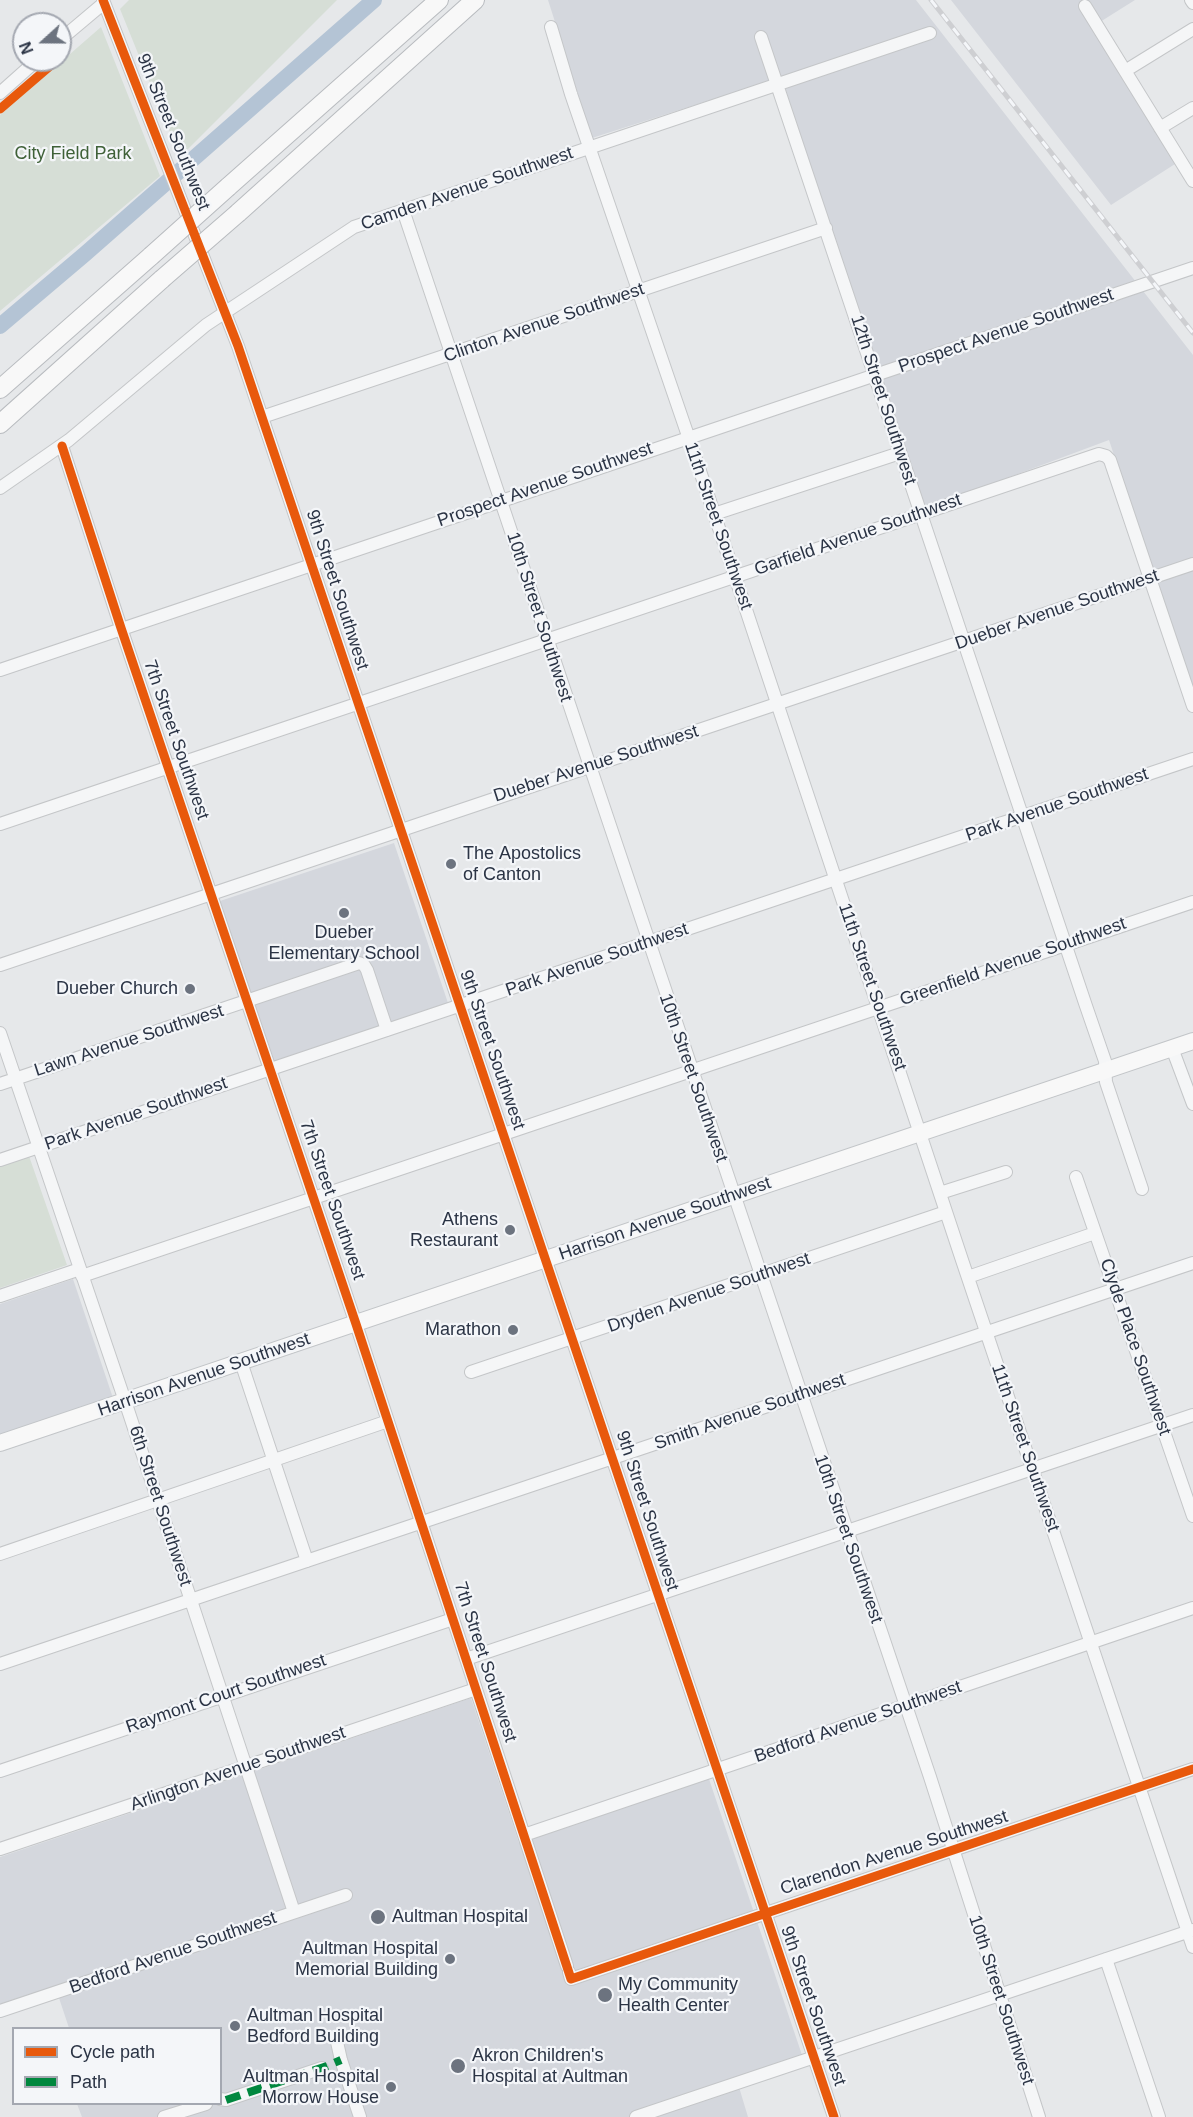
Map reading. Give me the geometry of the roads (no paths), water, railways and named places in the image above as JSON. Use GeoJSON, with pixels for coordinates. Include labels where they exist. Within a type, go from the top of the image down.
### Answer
{"type":"FeatureCollection","features":[{"type":"Feature","properties":{"kind":"highway"},"geometry":{"type":"LineString","coordinates":[[0,389],[439,0]]}},
{"type":"Feature","properties":{"kind":"highway"},"geometry":{"type":"LineString","coordinates":[[0,424],[475,0]]}},
{"type":"Feature","properties":{"kind":"highway"},"geometry":{"type":"LineString","coordinates":[[445,28],[482,0]]}},
{"type":"Feature","properties":{"kind":"main road","name":"Harrison Avenue Southwest"},"geometry":{"type":"LineString","coordinates":[[0,1443],[1193,1041]]}},
{"type":"Feature","properties":{"kind":"street"},"geometry":{"type":"LineString","coordinates":[[72,29],[103,1]]}},
{"type":"Feature","properties":{"kind":"street","name":"9th Street Southwest"},"geometry":{"type":"LineString","coordinates":[[103,1],[226,312],[834,2117]]}},
{"type":"Feature","properties":{"kind":"street"},"geometry":{"type":"LineString","coordinates":[[1085,6],[1193,181]]}},
{"type":"Feature","properties":{"kind":"street","name":"11th Street Southwest"},"geometry":{"type":"LineString","coordinates":[[551,27],[571,94],[714,514],[986,1332],[1191,1931],[1193,1947]]}},
{"type":"Feature","properties":{"kind":"street"},"geometry":{"type":"LineString","coordinates":[[1125,71],[1193,29]]}},
{"type":"Feature","properties":{"kind":"street","name":"Camden Avenue Southwest"},"geometry":{"type":"LineString","coordinates":[[0,488],[62,446],[194,334],[342,235],[367,222],[930,33]]}},
{"type":"Feature","properties":{"kind":"street","name":"12th Street Southwest"},"geometry":{"type":"LineString","coordinates":[[761,37],[1105,1061],[1106,1082],[1142,1190]]}},
{"type":"Feature","properties":{"kind":"street"},"geometry":{"type":"LineString","coordinates":[[0,93],[24,72]]}},
{"type":"Feature","properties":{"kind":"street"},"geometry":{"type":"LineString","coordinates":[[1160,128],[1193,108]]}},
{"type":"Feature","properties":{"kind":"street","name":"10th Street Southwest"},"geometry":{"type":"LineString","coordinates":[[403,210],[905,1706],[1039,2117]]}},
{"type":"Feature","properties":{"kind":"street","name":"Clinton Avenue Southwest"},"geometry":{"type":"LineString","coordinates":[[262,417],[826,228]]}},
{"type":"Feature","properties":{"kind":"street","name":"Prospect Avenue Southwest"},"geometry":{"type":"LineString","coordinates":[[0,670],[1193,268]]}},
{"type":"Feature","properties":{"kind":"street","name":"7th Street Southwest"},"geometry":{"type":"LineString","coordinates":[[62,446],[121,628],[356,1324],[569,1972]]}},
{"type":"Feature","properties":{"kind":"street"},"geometry":{"type":"LineString","coordinates":[[714,514],[900,453]]}},
{"type":"Feature","properties":{"kind":"street","name":"Garfield Avenue Southwest"},"geometry":{"type":"LineString","coordinates":[[0,824],[1095,455],[1103,454],[1110,460],[1150,578]]}},
{"type":"Feature","properties":{"kind":"street","name":"Dueber Avenue Southwest"},"geometry":{"type":"LineString","coordinates":[[0,965],[1193,564]]}},
{"type":"Feature","properties":{"kind":"street"},"geometry":{"type":"LineString","coordinates":[[1150,578],[1193,706]]}},
{"type":"Feature","properties":{"kind":"street","name":"Park Avenue Southwest"},"geometry":{"type":"LineString","coordinates":[[0,1160],[1193,759]]}},
{"type":"Feature","properties":{"kind":"street","name":"Greenfield Avenue Southwest"},"geometry":{"type":"LineString","coordinates":[[0,1296],[313,1198],[1193,902]]}},
{"type":"Feature","properties":{"kind":"street","name":"Lawn Avenue Southwest"},"geometry":{"type":"LineString","coordinates":[[0,1084],[354,964],[361,964],[367,970],[387,1030]]}},
{"type":"Feature","properties":{"kind":"street","name":"6th Street Southwest"},"geometry":{"type":"LineString","coordinates":[[0,1033],[125,1401],[294,1912]]}},
{"type":"Feature","properties":{"kind":"street"},"geometry":{"type":"LineString","coordinates":[[1172,1048],[1193,1104]]}},
{"type":"Feature","properties":{"kind":"street"},"geometry":{"type":"LineString","coordinates":[[940,1193],[1006,1172]]}},
{"type":"Feature","properties":{"kind":"street","name":"Clyde Place Southwest"},"geometry":{"type":"LineString","coordinates":[[1076,1178],[1193,1516]]}},
{"type":"Feature","properties":{"kind":"street","name":"Dryden Avenue Southwest"},"geometry":{"type":"LineString","coordinates":[[471,1372],[946,1212]]}},
{"type":"Feature","properties":{"kind":"street"},"geometry":{"type":"LineString","coordinates":[[968,1277],[1095,1233]]}},
{"type":"Feature","properties":{"kind":"street","name":"Smith Avenue Southwest"},"geometry":{"type":"LineString","coordinates":[[0,1664],[1193,1263]]}},
{"type":"Feature","properties":{"kind":"street"},"geometry":{"type":"LineString","coordinates":[[241,1362],[307,1561]]}},
{"type":"Feature","properties":{"kind":"street"},"geometry":{"type":"LineString","coordinates":[[466,1659],[1193,1415]]}},
{"type":"Feature","properties":{"kind":"street"},"geometry":{"type":"LineString","coordinates":[[0,1554],[388,1421]]}},
{"type":"Feature","properties":{"kind":"street","name":"Bedford Avenue Southwest"},"geometry":{"type":"LineString","coordinates":[[524,1834],[1193,1608]]}},
{"type":"Feature","properties":{"kind":"street","name":"Raymont Court Southwest"},"geometry":{"type":"LineString","coordinates":[[0,1771],[453,1619]]}},
{"type":"Feature","properties":{"kind":"street","name":"Arlington Avenue Southwest"},"geometry":{"type":"LineString","coordinates":[[0,1849],[476,1689]]}},
{"type":"Feature","properties":{"kind":"street","name":"Clarendon Avenue Southwest"},"geometry":{"type":"LineString","coordinates":[[569,1972],[765,1913],[1193,1769]]}},
{"type":"Feature","properties":{"kind":"street","name":"Bedford Avenue Southwest"},"geometry":{"type":"LineString","coordinates":[[0,2011],[346,1895]]}},
{"type":"Feature","properties":{"kind":"street"},"geometry":{"type":"LineString","coordinates":[[636,2117],[1191,1931]]}},
{"type":"Feature","properties":{"kind":"street"},"geometry":{"type":"LineString","coordinates":[[1106,1959],[1160,2117]]}},
{"type":"Feature","properties":{"kind":"street"},"geometry":{"type":"LineString","coordinates":[[335,2036],[340,2060],[360,2117]]}},
{"type":"Feature","properties":{"kind":"street"},"geometry":{"type":"LineString","coordinates":[[223,2100],[340,2060]]}},
{"type":"Feature","properties":{"kind":"street"},"geometry":{"type":"LineString","coordinates":[[164,2117],[200,2105]]}},
{"type":"Feature","properties":{"kind":"waterway"},"geometry":{"type":"LineString","coordinates":[[0,326],[374,0]]}},
{"type":"Feature","properties":{"kind":"railway"},"geometry":{"type":"LineString","coordinates":[[931,0],[1193,333]]}},
{"type":"Feature","properties":{"kind":"place","name":"The Apostolics of Canton"},"geometry":{"type":"Point","coordinates":[451,864]}},
{"type":"Feature","properties":{"kind":"place","name":"Dueber Elementary School"},"geometry":{"type":"Point","coordinates":[344,913]}},
{"type":"Feature","properties":{"kind":"place","name":"Dueber Church"},"geometry":{"type":"Point","coordinates":[190,989]}},
{"type":"Feature","properties":{"kind":"place","name":"Athens Restaurant"},"geometry":{"type":"Point","coordinates":[510,1230]}},
{"type":"Feature","properties":{"kind":"place","name":"Marathon"},"geometry":{"type":"Point","coordinates":[513,1330]}},
{"type":"Feature","properties":{"kind":"place","name":"Aultman Hospital"},"geometry":{"type":"Point","coordinates":[378,1917]}},
{"type":"Feature","properties":{"kind":"place","name":"Aultman Hospital Memorial Building"},"geometry":{"type":"Point","coordinates":[450,1959]}},
{"type":"Feature","properties":{"kind":"place","name":"My Community Health Center"},"geometry":{"type":"Point","coordinates":[605,1995]}},
{"type":"Feature","properties":{"kind":"place","name":"Aultman Hospital Bedford Building"},"geometry":{"type":"Point","coordinates":[235,2026]}},
{"type":"Feature","properties":{"kind":"place","name":"Akron Children's Hospital at Aultman"},"geometry":{"type":"Point","coordinates":[458,2066]}},
{"type":"Feature","properties":{"kind":"place","name":"Aultman Hospital Morrow House"},"geometry":{"type":"Point","coordinates":[391,2087]}},
{"type":"Feature","properties":{"kind":"park label","name":"City Field Park"},"geometry":{"type":"Point","coordinates":[73,154]}}]}
